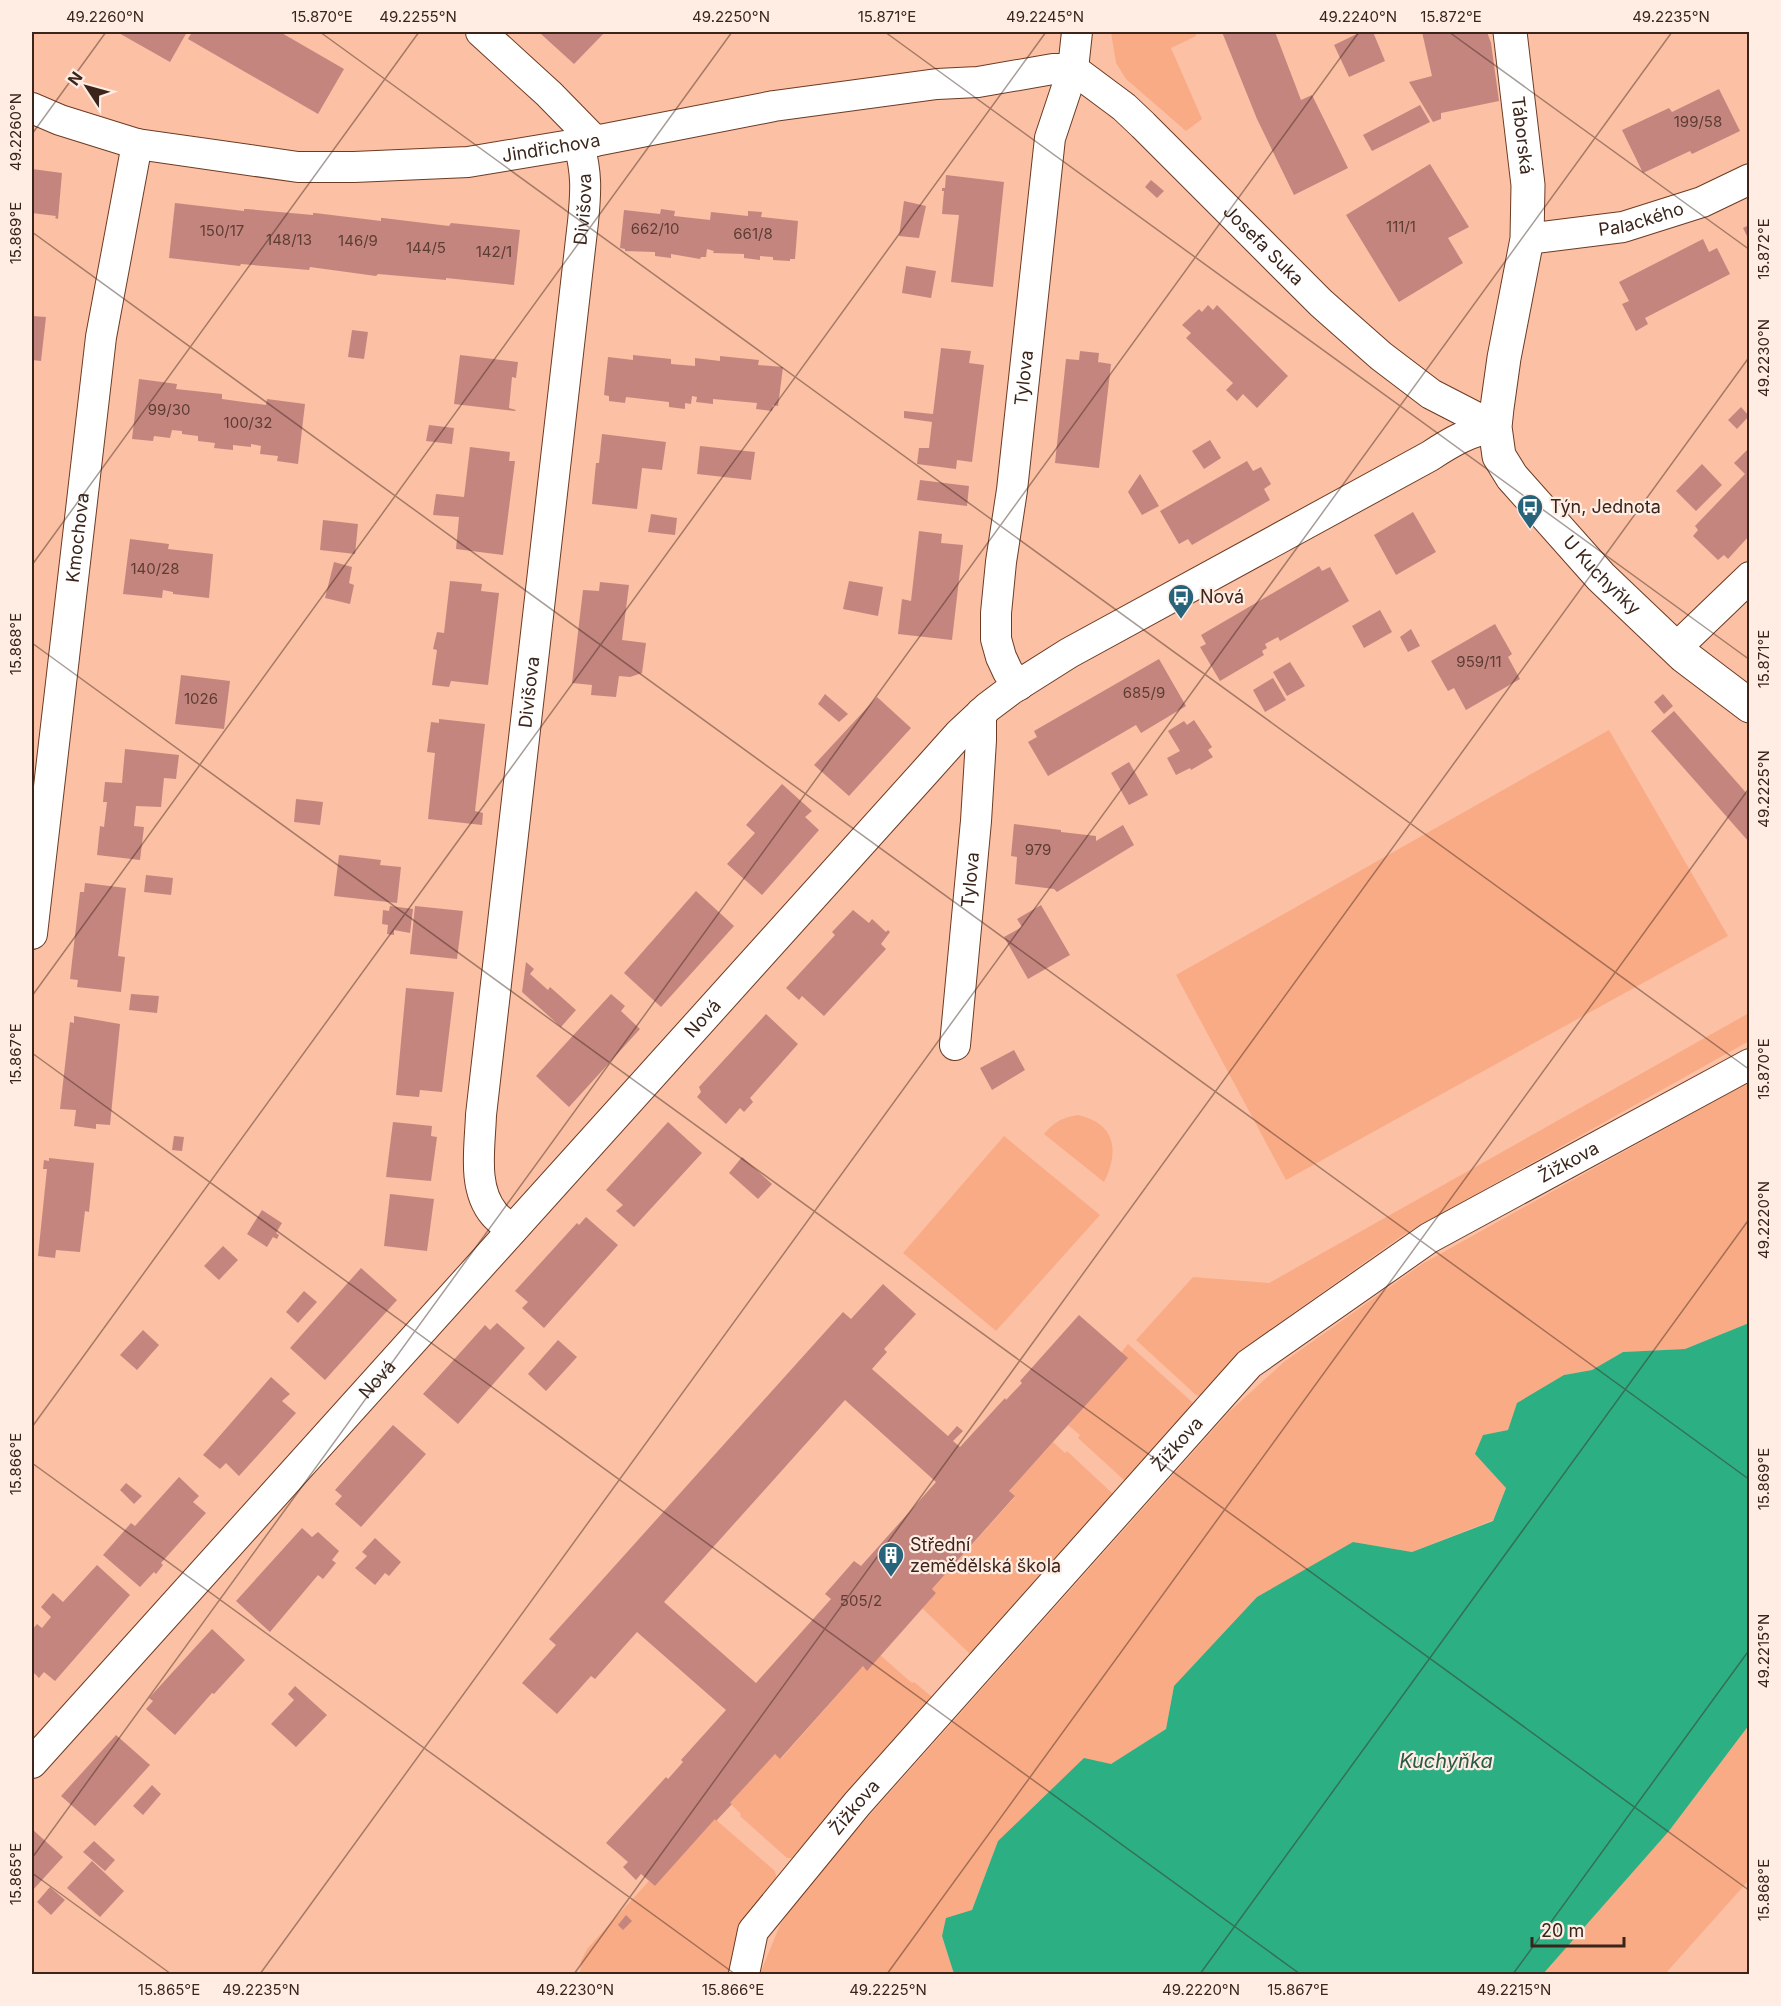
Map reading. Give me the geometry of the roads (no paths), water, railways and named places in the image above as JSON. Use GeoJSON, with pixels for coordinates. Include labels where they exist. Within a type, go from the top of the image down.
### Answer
{"type":"FeatureCollection","features":[{"type":"Feature","properties":{"kind":"street"},"geometry":{"type":"LineString","coordinates":[[481,32],[549,94],[587,143]]}},
{"type":"Feature","properties":{"kind":"street"},"geometry":{"type":"LineString","coordinates":[[1073,69],[1077,32]]}},
{"type":"Feature","properties":{"kind":"street","name":"Táborská"},"geometry":{"type":"LineString","coordinates":[[1510,32],[1528,185],[1527,239]]}},
{"type":"Feature","properties":{"kind":"street","name":"Jindřichova"},"geometry":{"type":"LineString","coordinates":[[32,108],[60,120],[137,144],[298,167],[343,167],[468,162],[587,143],[774,106],[937,84],[978,82],[1053,69],[1073,69]]}},
{"type":"Feature","properties":{"kind":"street","name":"Josefa Suka"},"geometry":{"type":"LineString","coordinates":[[1073,69],[1118,102],[1143,125],[1321,303],[1381,356],[1431,394],[1495,427]]}},
{"type":"Feature","properties":{"kind":"street","name":"Tylova"},"geometry":{"type":"LineString","coordinates":[[1019,685],[1008,672],[996,639],[1000,562],[1013,478],[1050,138],[1073,69]]}},
{"type":"Feature","properties":{"kind":"street","name":"Divišova"},"geometry":{"type":"LineString","coordinates":[[512,1230],[494,1214],[483,1196],[479,1170],[481,1115],[583,222],[587,143]]}},
{"type":"Feature","properties":{"kind":"street","name":"Kmochova"},"geometry":{"type":"LineString","coordinates":[[32,934],[101,337],[137,144]]}},
{"type":"Feature","properties":{"kind":"street","name":"Palackého"},"geometry":{"type":"LineString","coordinates":[[1527,239],[1623,227],[1702,202],[1749,179]]}},
{"type":"Feature","properties":{"kind":"street","name":"U Kuchyňky"},"geometry":{"type":"LineString","coordinates":[[1527,239],[1502,365],[1495,427],[1499,456],[1512,477],[1601,577],[1676,648],[1749,706]]}},
{"type":"Feature","properties":{"kind":"street","name":"Nová"},"geometry":{"type":"LineString","coordinates":[[32,1763],[925,772],[981,713],[1069,653],[1430,456],[1458,438],[1481,429],[1495,427]]}},
{"type":"Feature","properties":{"kind":"street"},"geometry":{"type":"LineString","coordinates":[[1676,648],[1749,577]]}},
{"type":"Feature","properties":{"kind":"street","name":"Tylova"},"geometry":{"type":"LineString","coordinates":[[955,1046],[976,821],[981,713]]}},
{"type":"Feature","properties":{"kind":"street","name":"Žižkova"},"geometry":{"type":"LineString","coordinates":[[744,1974],[753,1931],[857,1804],[1249,1364],[1429,1238],[1749,1064]]}},
{"type":"Feature","properties":{"kind":"water","name":"Kuchyňka"},"geometry":{"type":"Polygon","coordinates":[[[1749,1323],[1749,1725],[1669,1831],[1543,1974],[954,1974],[942,1936],[946,1918],[972,1910],[998,1841],[1084,1758],[1111,1764],[1166,1729],[1174,1686],[1257,1597],[1353,1542],[1412,1552],[1493,1521],[1506,1488],[1475,1454],[1483,1435],[1508,1430],[1517,1403],[1564,1375],[1592,1370],[1623,1352],[1685,1349],[1749,1323]]]}},
{"type":"Feature","properties":{"kind":"place","name":"Týn, Jednota"},"geometry":{"type":"Point","coordinates":[1530,530]}},
{"type":"Feature","properties":{"kind":"place","name":"Nová"},"geometry":{"type":"Point","coordinates":[1181,620]}},
{"type":"Feature","properties":{"kind":"place","name":"Střední zemědělská škola"},"geometry":{"type":"Point","coordinates":[891,1578]}}]}
